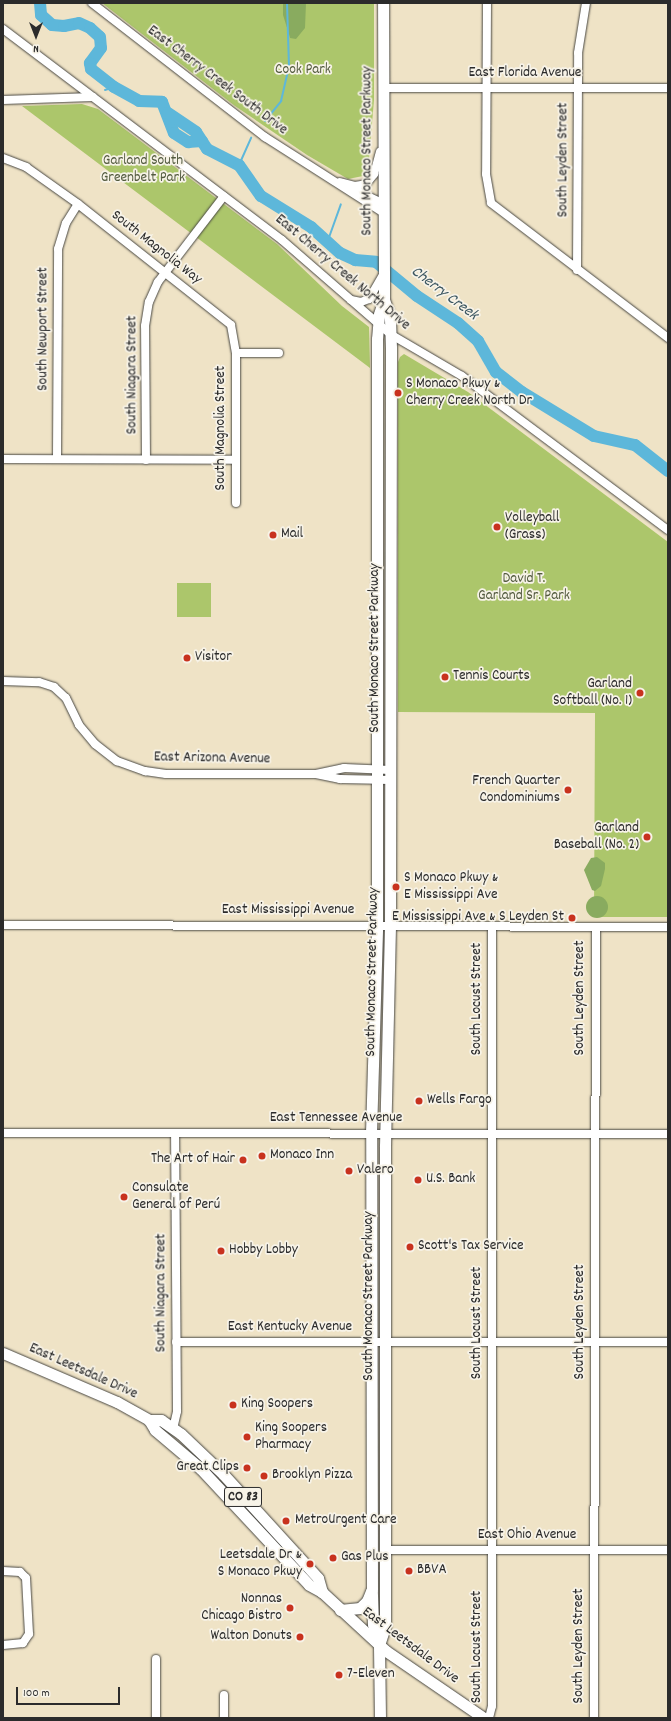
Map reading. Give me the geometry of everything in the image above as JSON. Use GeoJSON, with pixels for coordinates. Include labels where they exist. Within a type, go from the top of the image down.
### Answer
{"type":"FeatureCollection","features":[{"type":"Feature","properties":{"kind":"main road","name":"South Monaco Street Parkway"},"geometry":{"type":"LineString","coordinates":[[380,1718],[379,1645],[372,1624],[371,1133],[377,925],[378,323],[379,296],[384,272],[383,3]]}},
{"type":"Feature","properties":{"kind":"main road","name":"South Monaco Street Parkway"},"geometry":{"type":"LineString","coordinates":[[379,296],[390,318],[390,926],[385,1133],[385,1630],[379,1645]]}},
{"type":"Feature","properties":{"kind":"main road","name":"East Leetsdale Drive"},"geometry":{"type":"LineString","coordinates":[[3,1353],[117,1402],[149,1420],[161,1420],[200,1450],[318,1578],[322,1592]]}},
{"type":"Feature","properties":{"kind":"main road","name":"East Leetsdale Drive"},"geometry":{"type":"LineString","coordinates":[[149,1420],[155,1430],[201,1469],[309,1585],[322,1592],[379,1645],[484,1718]]}},
{"type":"Feature","properties":{"kind":"main road"},"geometry":{"type":"LineString","coordinates":[[340,1610],[360,1608],[367,1601],[372,1589]]}},
{"type":"Feature","properties":{"kind":"street","name":"East Cherry Creek South Drive"},"geometry":{"type":"LineString","coordinates":[[92,3],[265,137],[328,177],[384,208]]}},
{"type":"Feature","properties":{"kind":"street"},"geometry":{"type":"LineString","coordinates":[[487,3],[486,174],[491,203],[668,338]]}},
{"type":"Feature","properties":{"kind":"street","name":"South Leyden Street"},"geometry":{"type":"LineString","coordinates":[[577,270],[578,53],[586,3]]}},
{"type":"Feature","properties":{"kind":"street","name":"East Cherry Creek North Drive"},"geometry":{"type":"LineString","coordinates":[[3,29],[286,243],[348,299],[390,334],[462,376],[668,530]]}},
{"type":"Feature","properties":{"kind":"street","name":"East Florida Avenue"},"geometry":{"type":"LineString","coordinates":[[383,88],[668,88]]}},
{"type":"Feature","properties":{"kind":"street"},"geometry":{"type":"LineString","coordinates":[[3,100],[93,97]]}},
{"type":"Feature","properties":{"kind":"street"},"geometry":{"type":"LineString","coordinates":[[328,177],[350,185],[366,184],[374,174],[383,140]]}},
{"type":"Feature","properties":{"kind":"street","name":"South Magnolia Way"},"geometry":{"type":"LineString","coordinates":[[3,158],[26,167],[78,204],[231,326],[236,353]]}},
{"type":"Feature","properties":{"kind":"street","name":"South Niagara Street"},"geometry":{"type":"LineString","coordinates":[[146,460],[146,314],[153,291],[164,274],[224,196]]}},
{"type":"Feature","properties":{"kind":"street","name":"South Newport Street"},"geometry":{"type":"LineString","coordinates":[[57,459],[58,249],[66,223],[78,204]]}},
{"type":"Feature","properties":{"kind":"street"},"geometry":{"type":"LineString","coordinates":[[348,299],[364,301],[379,296]]}},
{"type":"Feature","properties":{"kind":"street"},"geometry":{"type":"LineString","coordinates":[[236,353],[279,353]]}},
{"type":"Feature","properties":{"kind":"street","name":"South Magnolia Street"},"geometry":{"type":"LineString","coordinates":[[236,353],[236,502]]}},
{"type":"Feature","properties":{"kind":"street"},"geometry":{"type":"LineString","coordinates":[[3,459],[236,460]]}},
{"type":"Feature","properties":{"kind":"street","name":"East Arizona Avenue"},"geometry":{"type":"LineString","coordinates":[[3,681],[39,682],[54,687],[66,698],[79,725],[95,744],[113,759],[140,770],[166,774],[316,774],[340,779],[377,780],[390,775]]}},
{"type":"Feature","properties":{"kind":"street","name":"East Arizona Avenue"},"geometry":{"type":"LineString","coordinates":[[316,774],[335,768],[377,768],[390,775]]}},
{"type":"Feature","properties":{"kind":"street","name":"East Mississippi Avenue"},"geometry":{"type":"LineString","coordinates":[[3,925],[668,927]]}},
{"type":"Feature","properties":{"kind":"street","name":"South Locust Street"},"geometry":{"type":"LineString","coordinates":[[489,1718],[492,1708],[492,927]]}},
{"type":"Feature","properties":{"kind":"street","name":"South Leyden Street"},"geometry":{"type":"LineString","coordinates":[[594,1718],[594,1134],[596,927]]}},
{"type":"Feature","properties":{"kind":"street","name":"South Niagara Street"},"geometry":{"type":"LineString","coordinates":[[173,1429],[176,1415],[175,1133]]}},
{"type":"Feature","properties":{"kind":"street","name":"East Tennessee Avenue"},"geometry":{"type":"LineString","coordinates":[[3,1134],[668,1134]]}},
{"type":"Feature","properties":{"kind":"street","name":"East Kentucky Avenue"},"geometry":{"type":"LineString","coordinates":[[176,1342],[668,1342]]}},
{"type":"Feature","properties":{"kind":"street","name":"East Ohio Avenue"},"geometry":{"type":"LineString","coordinates":[[385,1550],[668,1550]]}},
{"type":"Feature","properties":{"kind":"street"},"geometry":{"type":"LineString","coordinates":[[3,1571],[20,1572],[26,1578],[29,1626],[28,1638],[23,1643],[3,1645]]}},
{"type":"Feature","properties":{"kind":"street"},"geometry":{"type":"LineString","coordinates":[[156,1659],[156,1718]]}},
{"type":"Feature","properties":{"kind":"street"},"geometry":{"type":"LineString","coordinates":[[224,1695],[224,1718]]}},
{"type":"Feature","properties":{"kind":"green space","name":"Cook Park"},"geometry":{"type":"Polygon","coordinates":[[[102,3],[374,3],[374,100],[368,171],[363,176],[348,179],[307,155],[235,106],[102,3]]]}},
{"type":"Feature","properties":{"kind":"green space"},"geometry":{"type":"Polygon","coordinates":[[[283,3],[306,3],[305,28],[296,39],[290,38],[283,15],[283,3]]]}},
{"type":"Feature","properties":{"kind":"green space","name":"Garland South Greenbelt Park"},"geometry":{"type":"Polygon","coordinates":[[[82,104],[98,109],[277,244],[342,306],[369,327],[370,368],[22,106],[82,104]]]}},
{"type":"Feature","properties":{"kind":"green space","name":"David T. Garland Sr. Park"},"geometry":{"type":"Polygon","coordinates":[[[404,354],[468,392],[668,542],[668,917],[594,917],[595,713],[398,712],[398,362],[400,357],[404,354]]]}},
{"type":"Feature","properties":{"kind":"green space"},"geometry":{"type":"Polygon","coordinates":[[[177,583],[211,583],[211,617],[177,617],[177,583]]]}},
{"type":"Feature","properties":{"kind":"green space"},"geometry":{"type":"Polygon","coordinates":[[[597,857],[605,863],[605,869],[601,886],[595,891],[592,890],[584,870],[591,858],[597,857]]]}},
{"type":"Feature","properties":{"kind":"green space"},"geometry":{"type":"Polygon","coordinates":[[[597,896],[605,899],[608,907],[605,915],[597,918],[589,915],[586,907],[589,899],[597,896]]]}},
{"type":"Feature","properties":{"kind":"waterway","name":"Cherry Creek"},"geometry":{"type":"LineString","coordinates":[[40,3],[41,15],[52,25],[64,26],[79,23],[90,28],[100,37],[101,48],[90,63],[91,69],[114,87],[139,101],[162,102],[174,133],[188,142],[202,141]]}},
{"type":"Feature","properties":{"kind":"waterway"},"geometry":{"type":"LineString","coordinates":[[265,121],[281,101],[289,66],[287,3]]}},
{"type":"Feature","properties":{"kind":"waterway","name":"Cherry Creek"},"geometry":{"type":"LineString","coordinates":[[105,90],[114,87]]}},
{"type":"Feature","properties":{"kind":"waterway","name":"Cherry Creek"},"geometry":{"type":"LineString","coordinates":[[168,113],[196,132],[207,149],[239,165],[261,196],[311,227],[340,253],[355,260],[376,262],[417,296],[458,323],[478,341],[496,372],[522,392],[594,436],[635,445],[668,471]]}},
{"type":"Feature","properties":{"kind":"waterway"},"geometry":{"type":"LineString","coordinates":[[239,165],[251,138]]}},
{"type":"Feature","properties":{"kind":"waterway"},"geometry":{"type":"LineString","coordinates":[[327,243],[341,204]]}},
{"type":"Feature","properties":{"kind":"place","name":"S Monaco Pkwy & Cherry Creek North Dr"},"geometry":{"type":"Point","coordinates":[398,393]}},
{"type":"Feature","properties":{"kind":"place","name":"Volleyball (Grass)"},"geometry":{"type":"Point","coordinates":[497,527]}},
{"type":"Feature","properties":{"kind":"place","name":"Mail"},"geometry":{"type":"Point","coordinates":[273,535]}},
{"type":"Feature","properties":{"kind":"place","name":"Visitor"},"geometry":{"type":"Point","coordinates":[187,658]}},
{"type":"Feature","properties":{"kind":"place","name":"Tennis Courts"},"geometry":{"type":"Point","coordinates":[445,677]}},
{"type":"Feature","properties":{"kind":"place","name":"Garland Softball (No. 1)"},"geometry":{"type":"Point","coordinates":[640,693]}},
{"type":"Feature","properties":{"kind":"place","name":"French Quarter Condominiums"},"geometry":{"type":"Point","coordinates":[568,790]}},
{"type":"Feature","properties":{"kind":"place","name":"Garland Baseball (No. 2)"},"geometry":{"type":"Point","coordinates":[647,837]}},
{"type":"Feature","properties":{"kind":"place","name":"S Monaco Pkwy & E Mississippi Ave"},"geometry":{"type":"Point","coordinates":[396,887]}},
{"type":"Feature","properties":{"kind":"place","name":"E Mississippi Ave & S Leyden St"},"geometry":{"type":"Point","coordinates":[572,918]}},
{"type":"Feature","properties":{"kind":"place","name":"Wells Fargo"},"geometry":{"type":"Point","coordinates":[419,1101]}},
{"type":"Feature","properties":{"kind":"place","name":"Monaco Inn"},"geometry":{"type":"Point","coordinates":[262,1156]}},
{"type":"Feature","properties":{"kind":"place","name":"The Art of Hair"},"geometry":{"type":"Point","coordinates":[243,1160]}},
{"type":"Feature","properties":{"kind":"place","name":"Valero"},"geometry":{"type":"Point","coordinates":[349,1171]}},
{"type":"Feature","properties":{"kind":"place","name":"U.S. Bank"},"geometry":{"type":"Point","coordinates":[418,1180]}},
{"type":"Feature","properties":{"kind":"place","name":"Consulate General of Perú"},"geometry":{"type":"Point","coordinates":[124,1197]}},
{"type":"Feature","properties":{"kind":"place","name":"Scott's Tax Service"},"geometry":{"type":"Point","coordinates":[410,1247]}},
{"type":"Feature","properties":{"kind":"place","name":"Hobby Lobby"},"geometry":{"type":"Point","coordinates":[221,1251]}},
{"type":"Feature","properties":{"kind":"place","name":"King Soopers"},"geometry":{"type":"Point","coordinates":[233,1405]}},
{"type":"Feature","properties":{"kind":"place","name":"King Soopers Pharmacy"},"geometry":{"type":"Point","coordinates":[247,1437]}},
{"type":"Feature","properties":{"kind":"place","name":"Great Clips"},"geometry":{"type":"Point","coordinates":[247,1468]}},
{"type":"Feature","properties":{"kind":"place","name":"Brooklyn Pizza"},"geometry":{"type":"Point","coordinates":[264,1476]}},
{"type":"Feature","properties":{"kind":"place","name":"MetroUrgent Care"},"geometry":{"type":"Point","coordinates":[286,1521]}},
{"type":"Feature","properties":{"kind":"place","name":"Gas Plus"},"geometry":{"type":"Point","coordinates":[333,1558]}},
{"type":"Feature","properties":{"kind":"place","name":"Leetsdale Dr & S Monaco Pkwy"},"geometry":{"type":"Point","coordinates":[310,1564]}},
{"type":"Feature","properties":{"kind":"place","name":"BBVA"},"geometry":{"type":"Point","coordinates":[409,1571]}},
{"type":"Feature","properties":{"kind":"place","name":"Nonnas Chicago Bistro"},"geometry":{"type":"Point","coordinates":[290,1608]}},
{"type":"Feature","properties":{"kind":"place","name":"Walton Donuts"},"geometry":{"type":"Point","coordinates":[300,1637]}},
{"type":"Feature","properties":{"kind":"place","name":"7-Eleven"},"geometry":{"type":"Point","coordinates":[339,1675]}}]}
